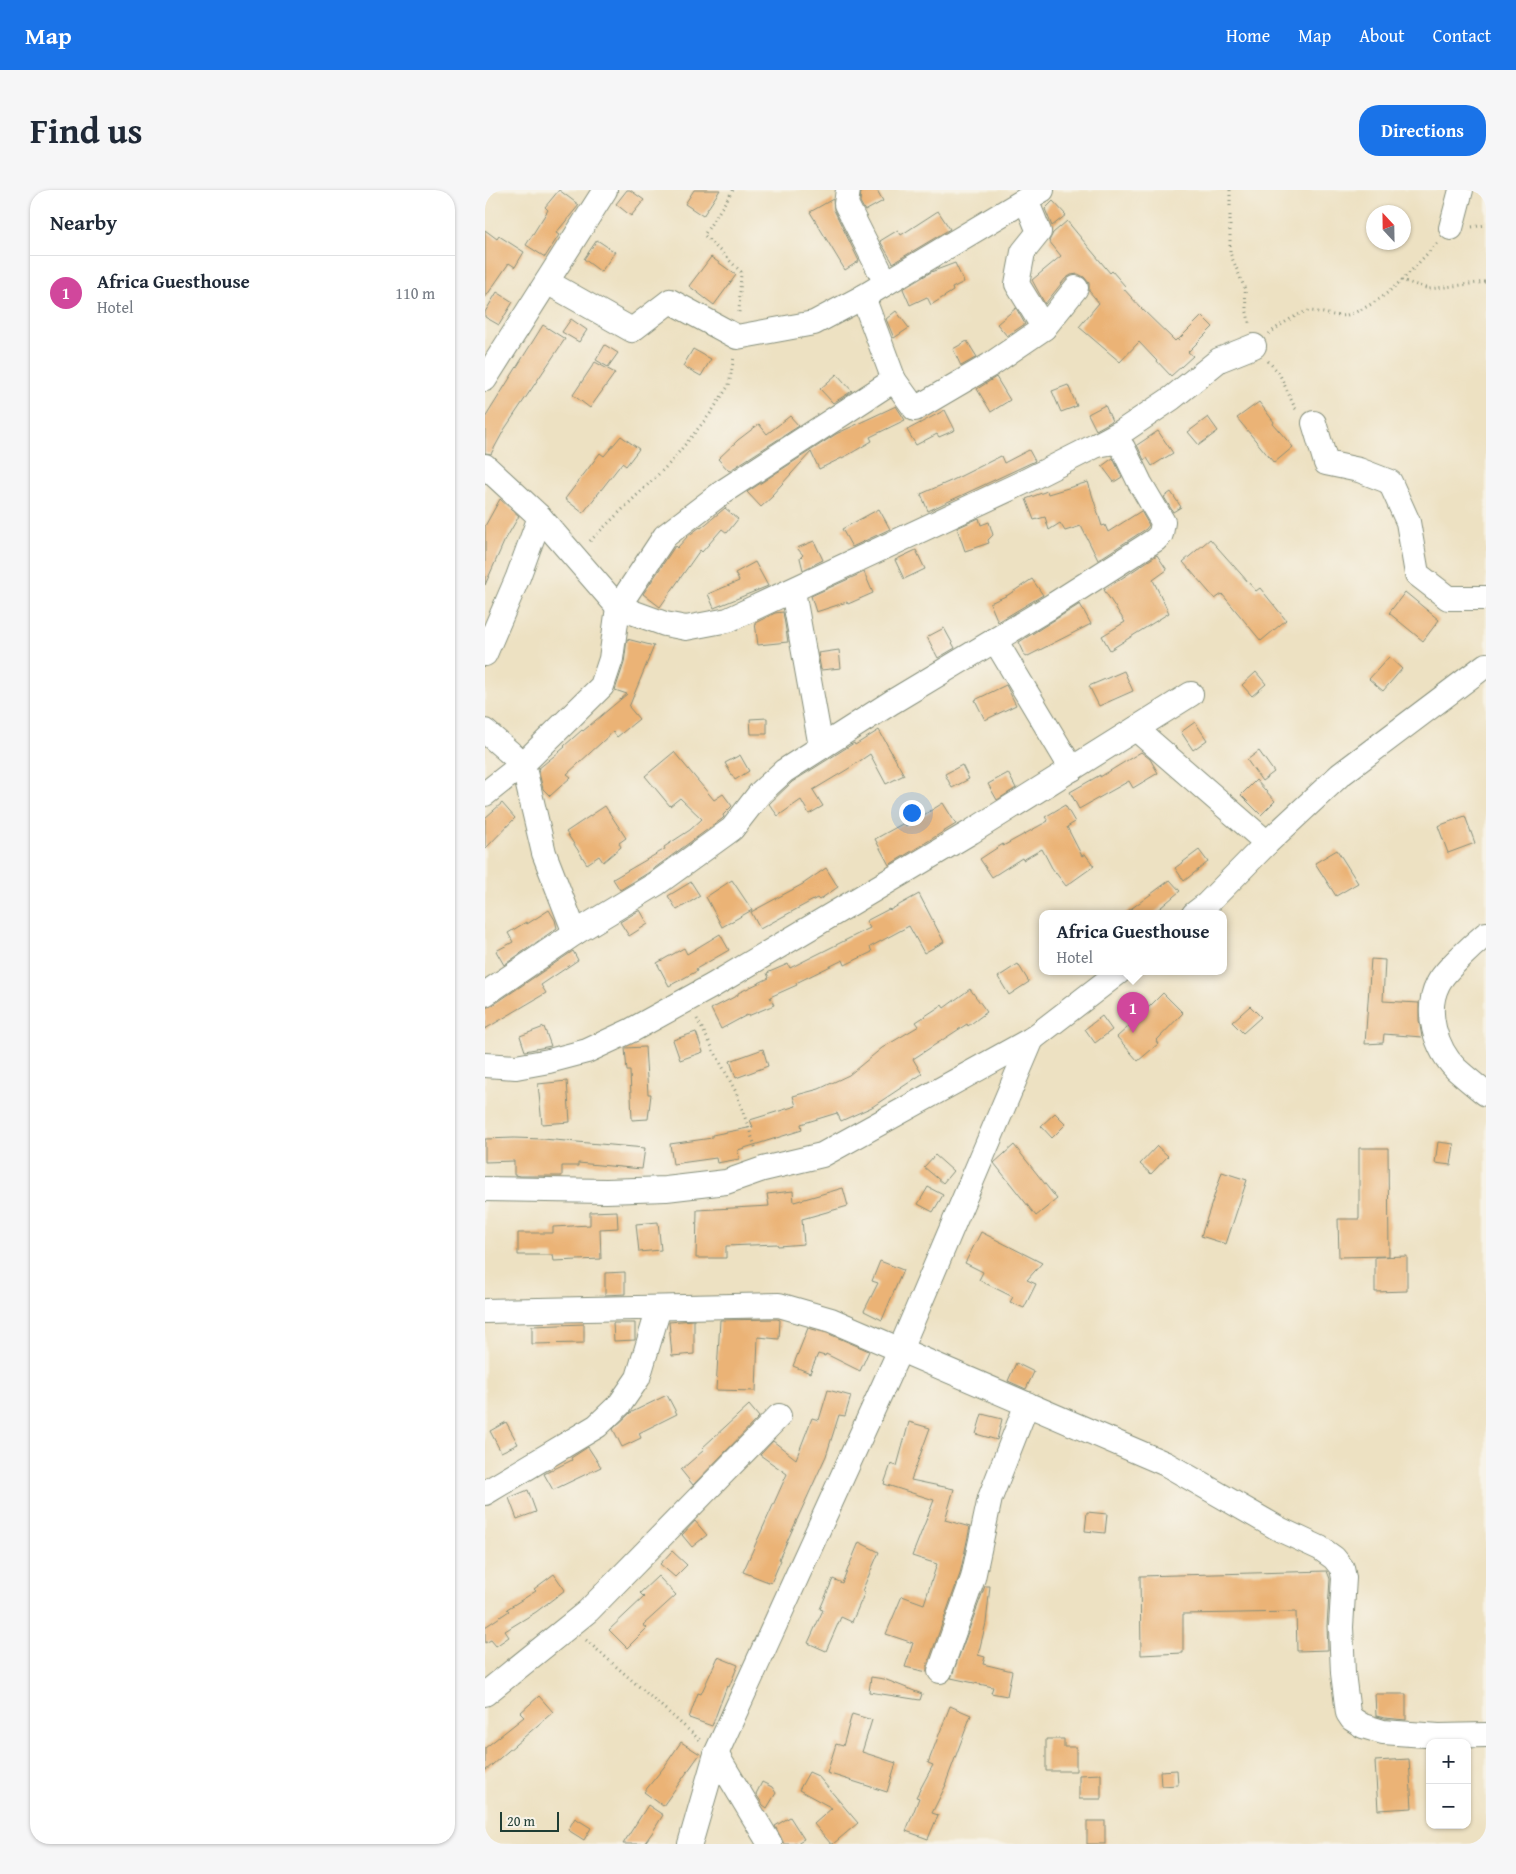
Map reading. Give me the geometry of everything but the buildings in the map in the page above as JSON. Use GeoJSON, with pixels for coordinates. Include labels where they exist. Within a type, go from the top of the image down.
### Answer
{"type":"FeatureCollection","features":[{"type":"Feature","properties":{"kind":"street"},"geometry":{"type":"LineString","coordinates":[[485,379],[605,190]]}},
{"type":"Feature","properties":{"kind":"street"},"geometry":{"type":"LineString","coordinates":[[848,190],[846,204],[886,283]]}},
{"type":"Feature","properties":{"kind":"street"},"geometry":{"type":"LineString","coordinates":[[1451,228],[1461,190]]}},
{"type":"Feature","properties":{"kind":"street"},"geometry":{"type":"LineString","coordinates":[[547,282],[632,330],[670,301],[737,337],[815,323],[863,297],[1034,195],[1039,232],[1023,252],[1017,284],[1044,328]]}},
{"type":"Feature","properties":{"kind":"street"},"geometry":{"type":"LineString","coordinates":[[863,297],[894,380],[915,409],[991,365],[1044,328],[1076,288]]}},
{"type":"Feature","properties":{"kind":"street"},"geometry":{"type":"LineString","coordinates":[[485,466],[540,517],[618,607],[665,624],[686,628],[728,620],[1022,483],[1123,431],[1172,398],[1219,360],[1254,346]]}},
{"type":"Feature","properties":{"kind":"street"},"geometry":{"type":"LineString","coordinates":[[485,794],[523,764],[602,686],[611,659],[618,607],[665,536],[723,490],[894,380]]}},
{"type":"Feature","properties":{"kind":"street"},"geometry":{"type":"LineString","coordinates":[[1314,423],[1326,463],[1359,470],[1390,482],[1408,522],[1417,574],[1448,598],[1486,598]]}},
{"type":"Feature","properties":{"kind":"street"},"geometry":{"type":"LineString","coordinates":[[485,994],[575,933],[656,884],[732,829],[760,792],[784,771],[1155,540],[1161,534],[1163,522],[1140,483],[1123,448],[1115,442],[1097,444]]}},
{"type":"Feature","properties":{"kind":"street"},"geometry":{"type":"LineString","coordinates":[[485,654],[518,577],[540,517]]}},
{"type":"Feature","properties":{"kind":"street"},"geometry":{"type":"LineString","coordinates":[[793,591],[821,747]]}},
{"type":"Feature","properties":{"kind":"street"},"geometry":{"type":"LineString","coordinates":[[995,640],[1072,769]]}},
{"type":"Feature","properties":{"kind":"street"},"geometry":{"type":"LineString","coordinates":[[1199,910],[1340,775],[1486,666]]}},
{"type":"Feature","properties":{"kind":"street"},"geometry":{"type":"LineString","coordinates":[[485,1065],[516,1066],[549,1061],[587,1051],[632,1030],[687,1000],[971,832],[1191,694]]}},
{"type":"Feature","properties":{"kind":"street"},"geometry":{"type":"LineString","coordinates":[[1135,729],[1267,843]]}},
{"type":"Feature","properties":{"kind":"street"},"geometry":{"type":"LineString","coordinates":[[485,731],[523,764],[544,853],[575,933]]}},
{"type":"Feature","properties":{"kind":"street"},"geometry":{"type":"LineString","coordinates":[[1486,934],[1458,960],[1438,983],[1432,1011],[1435,1034],[1443,1051],[1455,1068],[1486,1094]]}},
{"type":"Feature","properties":{"kind":"street"},"geometry":{"type":"LineString","coordinates":[[485,1189],[606,1191],[666,1189],[726,1182],[763,1169],[822,1155],[1032,1039],[1115,975]]}},
{"type":"Feature","properties":{"kind":"street"},"geometry":{"type":"LineString","coordinates":[[690,1844],[716,1754],[900,1350],[1032,1039]]}},
{"type":"Feature","properties":{"kind":"street"},"geometry":{"type":"LineString","coordinates":[[485,1311],[779,1305],[831,1320],[1166,1464],[1281,1530],[1320,1548],[1334,1558],[1342,1568],[1344,1578],[1341,1627],[1343,1664],[1348,1713],[1352,1719],[1363,1726],[1383,1732],[1439,1736],[1486,1734]]}},
{"type":"Feature","properties":{"kind":"street"},"geometry":{"type":"LineString","coordinates":[[485,1493],[597,1426],[620,1404],[638,1378],[659,1308]]}},
{"type":"Feature","properties":{"kind":"street"},"geometry":{"type":"LineString","coordinates":[[940,1671],[973,1578],[990,1498],[1027,1404]]}},
{"type":"Feature","properties":{"kind":"street"},"geometry":{"type":"LineString","coordinates":[[485,1694],[588,1612],[779,1416]]}},
{"type":"Feature","properties":{"kind":"street"},"geometry":{"type":"LineString","coordinates":[[716,1754],[770,1844]]}},
{"type":"Feature","properties":{"kind":"path"},"geometry":{"type":"LineString","coordinates":[[574,556],[670,463],[710,414],[729,385],[737,337],[741,272],[704,235],[733,190]]}},
{"type":"Feature","properties":{"kind":"path"},"geometry":{"type":"LineString","coordinates":[[1230,190],[1230,253],[1245,289],[1246,308],[1254,346],[1279,373],[1295,408],[1314,423]]}},
{"type":"Feature","properties":{"kind":"path"},"geometry":{"type":"LineString","coordinates":[[1254,346],[1277,327],[1307,311],[1345,316],[1367,306],[1401,280],[1451,228],[1486,226]]}},
{"type":"Feature","properties":{"kind":"path"},"geometry":{"type":"LineString","coordinates":[[1401,280],[1429,289],[1486,282]]}},
{"type":"Feature","properties":{"kind":"path"},"geometry":{"type":"LineString","coordinates":[[687,1000],[736,1092],[763,1169]]}},
{"type":"Feature","properties":{"kind":"path"},"geometry":{"type":"LineString","coordinates":[[571,1626],[716,1754]]}},
{"type":"Feature","properties":{"kind":"place","name":"Africa Guesthouse"},"geometry":{"type":"Point","coordinates":[1133,1033]}}]}
